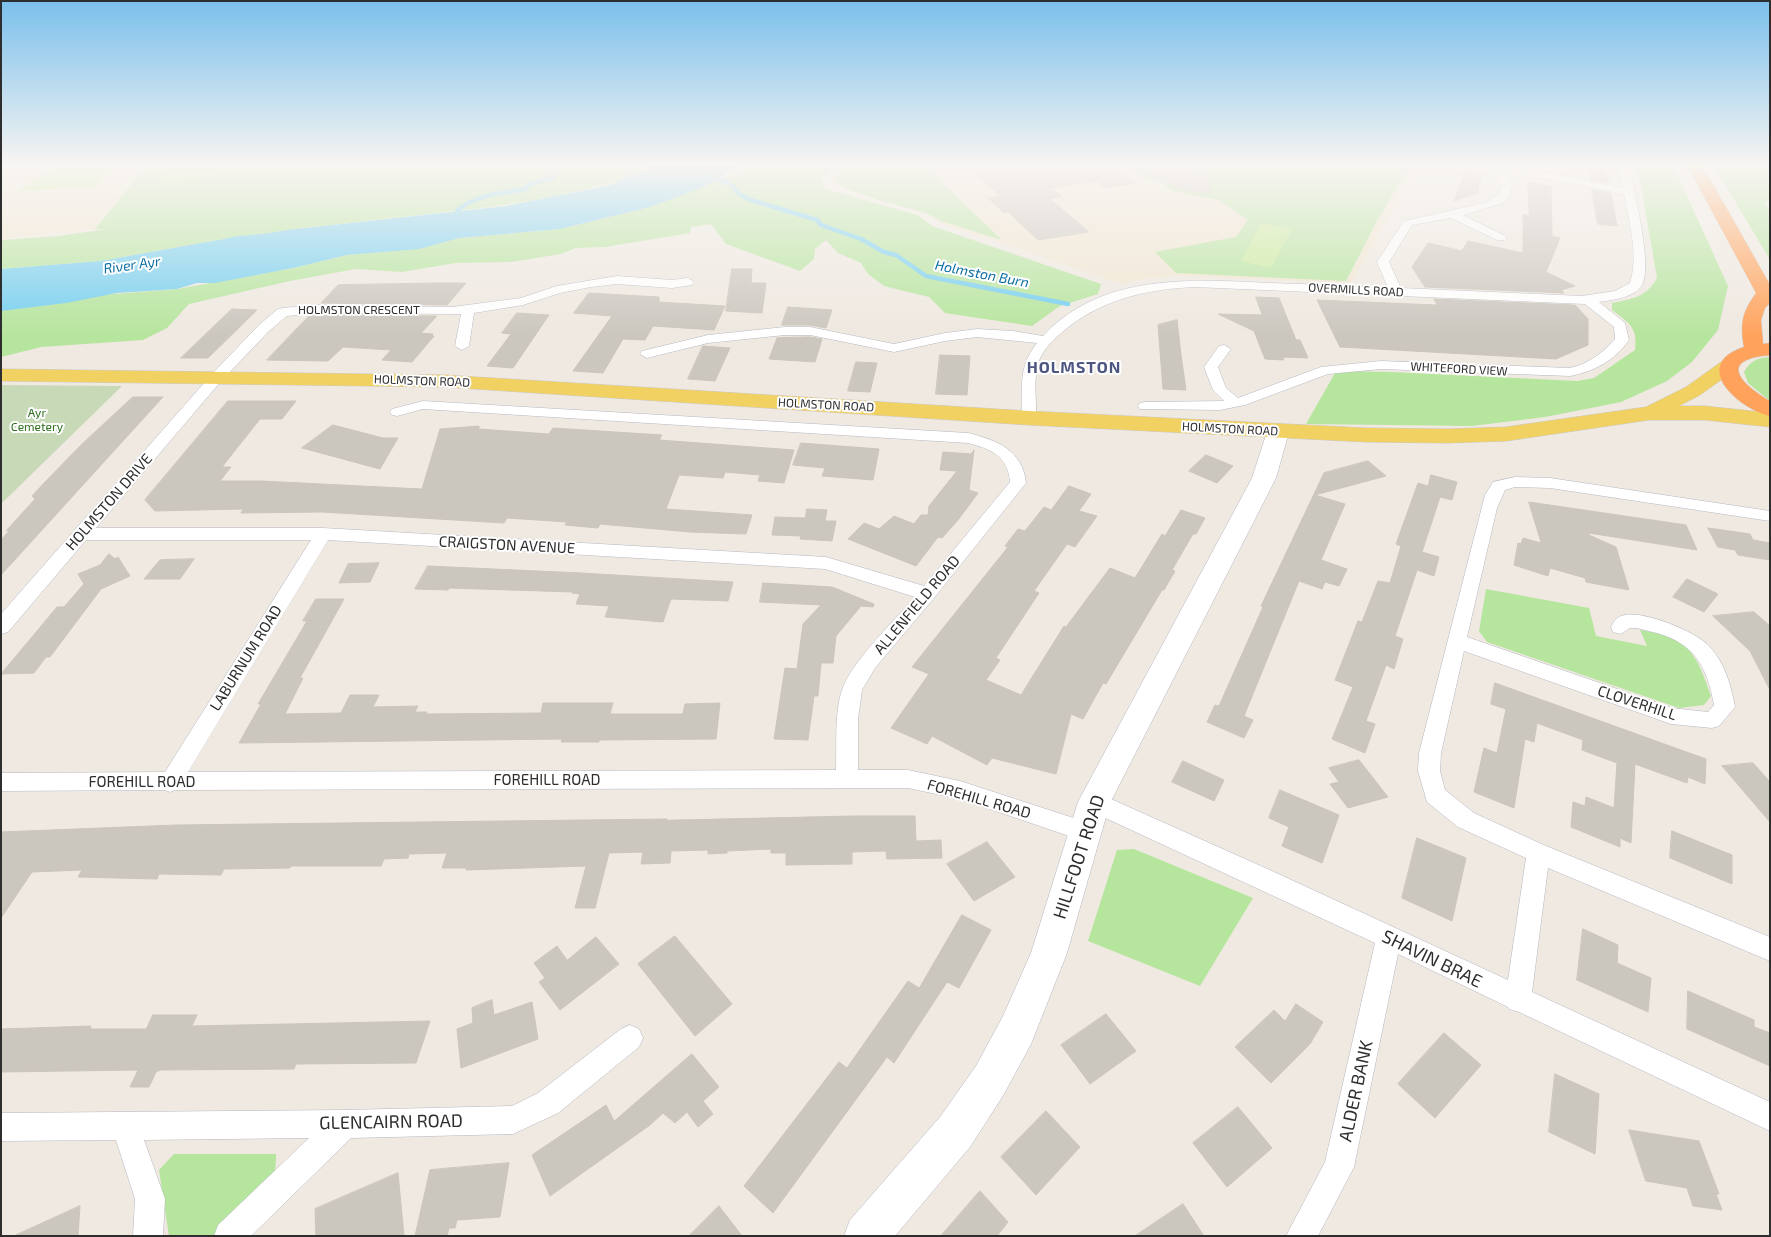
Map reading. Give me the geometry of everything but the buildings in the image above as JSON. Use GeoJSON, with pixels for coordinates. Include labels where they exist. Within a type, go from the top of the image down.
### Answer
{"type":"FeatureCollection","features":[{"type":"Feature","properties":{"kind":"highway"},"geometry":{"type":"LineString","coordinates":[[1726,221],[1768,295],[1752,312],[1750,326],[1762,349],[1739,354],[1730,360],[1728,374],[1736,387],[1749,398],[1770,410]]}},
{"type":"Feature","properties":{"kind":"main road"},"geometry":{"type":"LineString","coordinates":[[1649,413],[1693,391],[1728,366]]}},
{"type":"Feature","properties":{"kind":"main road","name":"HOLMSTON ROAD"},"geometry":{"type":"LineString","coordinates":[[1,375],[444,381],[1278,432],[1448,436],[1506,434],[1649,413]]}},
{"type":"Feature","properties":{"kind":"main road"},"geometry":{"type":"LineString","coordinates":[[1649,413],[1704,413],[1770,420]]}},
{"type":"Feature","properties":{"kind":"street"},"geometry":{"type":"LineString","coordinates":[[1396,292],[1382,262],[1408,223],[1418,221]]}},
{"type":"Feature","properties":{"kind":"street"},"geometry":{"type":"LineString","coordinates":[[1465,221],[1501,238]]}},
{"type":"Feature","properties":{"kind":"street","name":"OVERMILLS ROAD"},"geometry":{"type":"LineString","coordinates":[[1029,418],[1031,365],[1046,340],[1061,325],[1086,308],[1147,288],[1174,283],[1589,300],[1625,292],[1636,284],[1639,275],[1633,221]]}},
{"type":"Feature","properties":{"kind":"street"},"geometry":{"type":"LineString","coordinates":[[1466,231],[1480,228]]}},
{"type":"Feature","properties":{"kind":"street","name":"HOLMSTON CRESCENT"},"geometry":{"type":"LineString","coordinates":[[217,377],[264,328],[283,312],[300,309],[468,310],[524,301],[557,290],[592,283],[617,280],[672,284],[688,282]]}},
{"type":"Feature","properties":{"kind":"street","name":"WHITEFORD VIEW"},"geometry":{"type":"LineString","coordinates":[[1145,406],[1220,406],[1236,403],[1326,370],[1381,365],[1524,372],[1570,372],[1588,368],[1622,340],[1620,326],[1589,300]]}},
{"type":"Feature","properties":{"kind":"street"},"geometry":{"type":"LineString","coordinates":[[462,346],[468,310]]}},
{"type":"Feature","properties":{"kind":"street"},"geometry":{"type":"LineString","coordinates":[[647,354],[708,340],[785,331],[810,331],[894,348],[945,337],[977,333],[1012,335],[1046,340]]}},
{"type":"Feature","properties":{"kind":"street"},"geometry":{"type":"LineString","coordinates":[[1224,349],[1211,367],[1220,390],[1236,403]]}},
{"type":"Feature","properties":{"kind":"street","name":"HOLMSTON DRIVE"},"geometry":{"type":"LineString","coordinates":[[1,627],[217,377]]}},
{"type":"Feature","properties":{"kind":"street"},"geometry":{"type":"LineString","coordinates":[[666,419],[677,396]]}},
{"type":"Feature","properties":{"kind":"street","name":"HOLMSTON ROAD"},"geometry":{"type":"LineString","coordinates":[[397,412],[423,405],[968,438],[993,446],[1002,452]]}},
{"type":"Feature","properties":{"kind":"street","name":"HILLFOOT ROAD"},"geometry":{"type":"LineString","coordinates":[[866,1236],[955,1132],[990,1080],[1017,1030],[1049,952],[1089,817],[1264,478],[1278,432]]}},
{"type":"Feature","properties":{"kind":"street","name":"ALLENFIELD ROAD"},"geometry":{"type":"LineString","coordinates":[[846,778],[848,719],[852,690],[868,663],[928,594],[1018,483],[1018,473],[1015,464],[1002,452]]}},
{"type":"Feature","properties":{"kind":"street"},"geometry":{"type":"LineString","coordinates":[[1770,516],[1550,483],[1515,482],[1499,486],[1491,502],[1430,753],[1430,771],[1435,795],[1466,820],[1538,853],[1770,949]]}},
{"type":"Feature","properties":{"kind":"street","name":"CRAIGSTON AVENUE"},"geometry":{"type":"LineString","coordinates":[[82,534],[323,534],[826,563],[928,594]]}},
{"type":"Feature","properties":{"kind":"street","name":"LABURNUM ROAD"},"geometry":{"type":"LineString","coordinates":[[170,783],[323,534]]}},
{"type":"Feature","properties":{"kind":"street","name":"CLOVERHILL"},"geometry":{"type":"LineString","coordinates":[[1457,641],[1671,716],[1712,720],[1725,707],[1721,690],[1709,659],[1694,644],[1679,633],[1647,624],[1626,622],[1620,627]]}},
{"type":"Feature","properties":{"kind":"street","name":"FOREHILL ROAD"},"geometry":{"type":"LineString","coordinates":[[1,782],[170,783],[908,779],[1089,817]]}},
{"type":"Feature","properties":{"kind":"street","name":"SHAVIN BRAE"},"geometry":{"type":"LineString","coordinates":[[1089,817],[1288,889],[1518,1000],[1770,1117]]}},
{"type":"Feature","properties":{"kind":"street"},"geometry":{"type":"LineString","coordinates":[[1518,1000],[1538,853]]}},
{"type":"Feature","properties":{"kind":"street","name":"ALDER BANK"},"geometry":{"type":"LineString","coordinates":[[1301,1236],[1339,1167],[1389,938]]}},
{"type":"Feature","properties":{"kind":"street","name":"GLENCAIRN ROAD"},"geometry":{"type":"LineString","coordinates":[[1,1127],[345,1124],[513,1120],[548,1103],[630,1038]]}},
{"type":"Feature","properties":{"kind":"street"},"geometry":{"type":"LineString","coordinates":[[229,1236],[345,1124]]}},
{"type":"Feature","properties":{"kind":"street"},"geometry":{"type":"LineString","coordinates":[[125,1126],[150,1199],[148,1236]]}},
{"type":"Feature","properties":{"kind":"shaded area"},"geometry":{"type":"Polygon","coordinates":[[[1,221],[102,221],[95,229],[1,239],[1,221]]]}},
{"type":"Feature","properties":{"kind":"shaded area"},"geometry":{"type":"Polygon","coordinates":[[[936,221],[1386,221],[1351,283],[1182,276],[1141,279],[1121,284],[1019,248],[944,225],[936,221]]]}},
{"type":"Feature","properties":{"kind":"green space"},"geometry":{"type":"Polygon","coordinates":[[[102,221],[369,221],[212,241],[101,261],[1,269],[1,240],[59,236],[106,229],[95,229],[102,221]]]}},
{"type":"Feature","properties":{"kind":"green space"},"geometry":{"type":"Polygon","coordinates":[[[594,221],[925,221],[932,226],[1101,284],[1098,294],[1060,306],[1032,326],[945,313],[929,297],[884,286],[868,274],[861,263],[838,253],[826,240],[815,249],[814,259],[800,271],[726,244],[711,224],[691,227],[690,233],[605,247],[576,248],[561,254],[511,262],[456,263],[402,272],[356,269],[290,281],[189,304],[167,328],[143,340],[41,347],[1,357],[1,311],[101,295],[177,289],[293,268],[347,255],[388,251],[459,238],[560,229],[594,221]]]}},
{"type":"Feature","properties":{"kind":"green space"},"geometry":{"type":"Polygon","coordinates":[[[941,221],[982,221],[1002,240],[941,221]]]}},
{"type":"Feature","properties":{"kind":"green space"},"geometry":{"type":"Polygon","coordinates":[[[1247,221],[1377,221],[1346,281],[1176,273],[1155,252],[1236,237],[1247,221]]]}},
{"type":"Feature","properties":{"kind":"green space"},"geometry":{"type":"Polygon","coordinates":[[[1647,221],[1698,221],[1728,286],[1718,330],[1692,362],[1667,381],[1621,402],[1545,417],[1472,426],[1306,424],[1335,373],[1342,371],[1578,381],[1594,378],[1635,350],[1634,331],[1623,318],[1612,310],[1612,303],[1644,293],[1657,278],[1647,221]]]}},
{"type":"Feature","properties":{"kind":"green space"},"geometry":{"type":"Polygon","coordinates":[[[1747,221],[1770,221],[1770,260],[1747,221]]]}},
{"type":"Feature","properties":{"kind":"green space"},"geometry":{"type":"Polygon","coordinates":[[[1261,223],[1292,229],[1271,268],[1241,261],[1261,223]]]}},
{"type":"Feature","properties":{"kind":"green space"},"geometry":{"type":"Polygon","coordinates":[[[1770,357],[1770,401],[1748,383],[1744,372],[1754,361],[1770,357]]]}},
{"type":"Feature","properties":{"kind":"green space","name":"Ayr Cemetery"},"geometry":{"type":"Polygon","coordinates":[[[1,385],[122,386],[1,504],[1,385]]]}},
{"type":"Feature","properties":{"kind":"green space"},"geometry":{"type":"Polygon","coordinates":[[[1486,589],[1589,608],[1596,636],[1647,646],[1640,630],[1656,633],[1680,642],[1695,658],[1711,696],[1704,705],[1679,708],[1487,642],[1479,631],[1486,589]]]}},
{"type":"Feature","properties":{"kind":"green space"},"geometry":{"type":"Polygon","coordinates":[[[1134,849],[1253,898],[1200,986],[1088,941],[1117,850],[1134,849]]]}},
{"type":"Feature","properties":{"kind":"green space"},"geometry":{"type":"Polygon","coordinates":[[[174,1154],[276,1154],[275,1178],[213,1236],[169,1236],[159,1170],[174,1154]]]}},
{"type":"Feature","properties":{"kind":"water","name":"River Ayr"},"geometry":{"type":"Polygon","coordinates":[[[372,221],[594,221],[560,229],[459,238],[419,249],[347,255],[293,268],[215,283],[197,283],[177,289],[117,293],[66,303],[1,311],[1,269],[101,261],[239,236],[372,221]]]}},
{"type":"Feature","properties":{"kind":"waterway","name":"Holmston Burn"},"geometry":{"type":"LineString","coordinates":[[818,221],[821,225],[861,239],[884,252],[896,255],[926,276],[1068,304]]}},
{"type":"Feature","properties":{"kind":"district","name":"HOLMSTON"},"geometry":{"type":"Point","coordinates":[1074,368]}}]}
